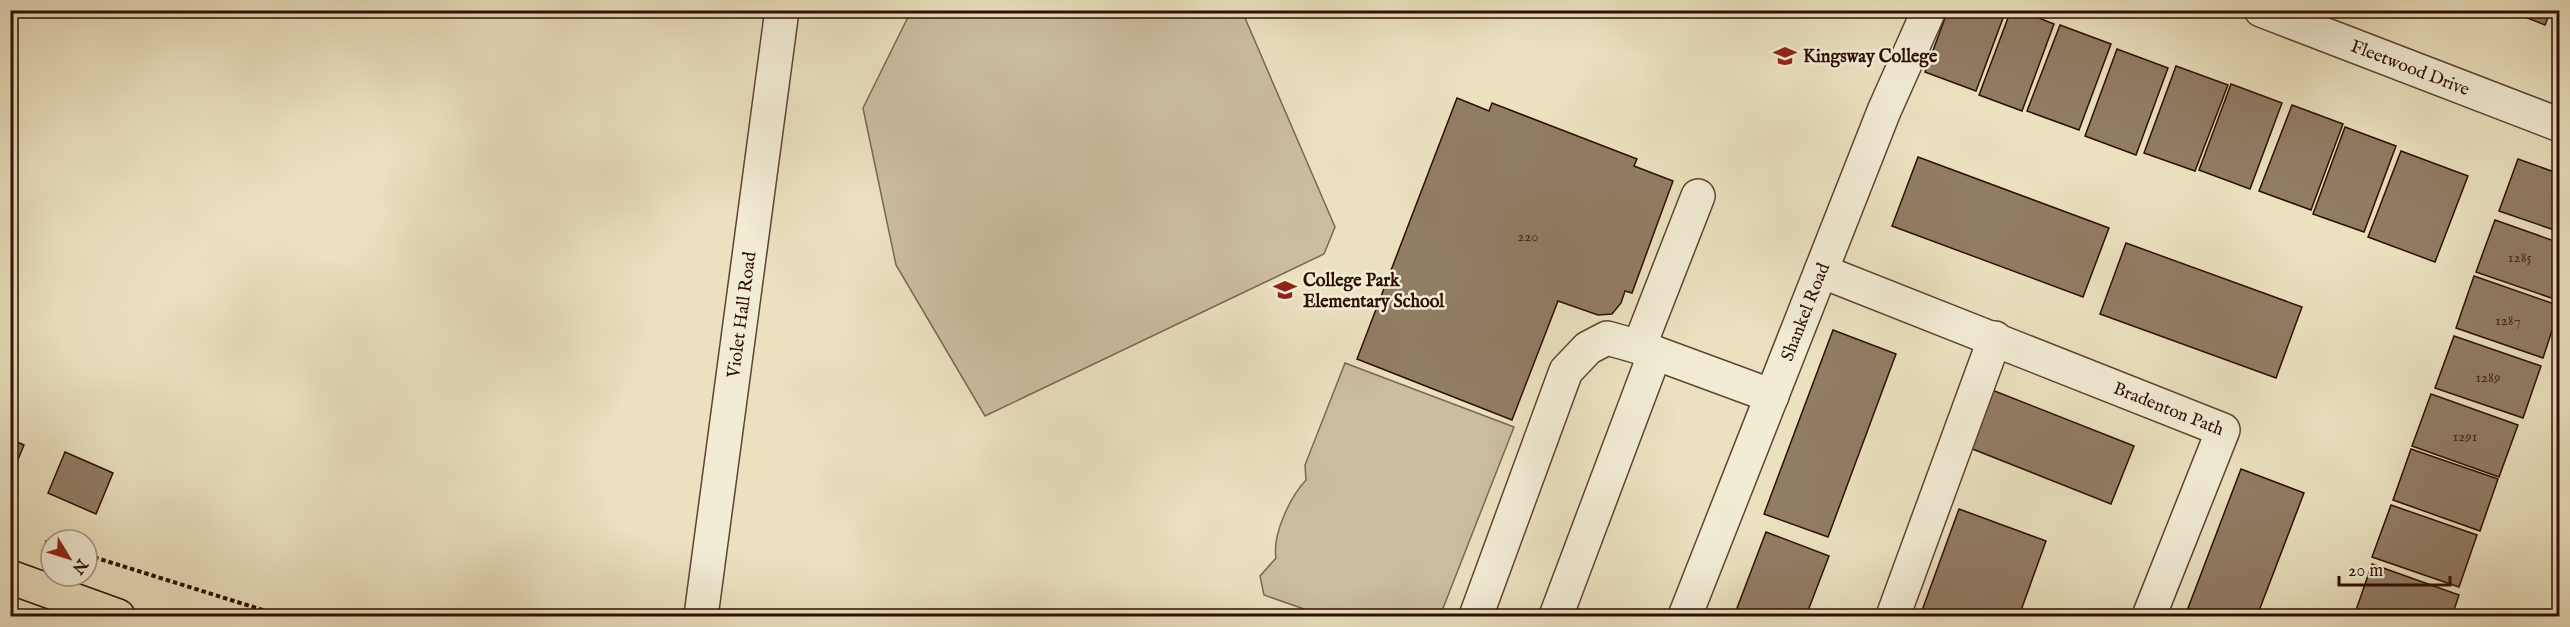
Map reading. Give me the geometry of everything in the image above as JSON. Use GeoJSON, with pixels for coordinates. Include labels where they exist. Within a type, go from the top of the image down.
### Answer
{"type":"FeatureCollection","features":[{"type":"Feature","properties":{"kind":"main road"},"geometry":{"type":"LineString","coordinates":[[10,577],[118,616]]}},
{"type":"Feature","properties":{"kind":"street","name":"Violet Hall Road"},"geometry":{"type":"LineString","coordinates":[[701,616],[782,10]]}},
{"type":"Feature","properties":{"kind":"street","name":"Shankel Road"},"geometry":{"type":"LineString","coordinates":[[1685,616],[1884,111],[1929,10]]}},
{"type":"Feature","properties":{"kind":"street","name":"Fleetwood Drive"},"geometry":{"type":"LineString","coordinates":[[2261,10],[2559,125]]}},
{"type":"Feature","properties":{"kind":"street"},"geometry":{"type":"LineString","coordinates":[[1556,616],[1698,196]]}},
{"type":"Feature","properties":{"kind":"street","name":"Bradenton Path"},"geometry":{"type":"LineString","coordinates":[[1821,271],[2223,430],[2149,616]]}},
{"type":"Feature","properties":{"kind":"street"},"geometry":{"type":"LineString","coordinates":[[1476,616],[1566,371],[1588,348],[1607,338],[1647,350],[1772,396]]}},
{"type":"Feature","properties":{"kind":"street"},"geometry":{"type":"LineString","coordinates":[[1893,616],[1995,338]]}},
{"type":"Feature","properties":{"kind":"path"},"geometry":{"type":"LineString","coordinates":[[99,559],[282,616]]}},
{"type":"Feature","properties":{"kind":"shaded area"},"geometry":{"type":"Polygon","coordinates":[[[911,11],[1242,11],[1335,227],[1324,254],[985,416],[896,265],[863,108],[911,11]]]}},
{"type":"Feature","properties":{"kind":"shaded area"},"geometry":{"type":"Polygon","coordinates":[[[1345,363],[1514,427],[1440,616],[1324,616],[1264,595],[1260,576],[1276,558],[1275,549],[1280,528],[1288,506],[1306,480],[1305,465],[1345,363]]]}},
{"type":"Feature","properties":{"kind":"building"},"geometry":{"type":"Polygon","coordinates":[[[1948,10],[2006,10],[1976,91],[1925,72],[1948,10]]]}},
{"type":"Feature","properties":{"kind":"building"},"geometry":{"type":"Polygon","coordinates":[[[2011,10],[2019,10],[2054,24],[2022,111],[1979,95],[2011,10]]]}},
{"type":"Feature","properties":{"kind":"building"},"geometry":{"type":"Polygon","coordinates":[[[2507,10],[2551,10],[2545,25],[2507,10]]]}},
{"type":"Feature","properties":{"kind":"building"},"geometry":{"type":"Polygon","coordinates":[[[2060,25],[2111,44],[2079,130],[2027,111],[2060,25]]]}},
{"type":"Feature","properties":{"kind":"building"},"geometry":{"type":"Polygon","coordinates":[[[2117,49],[2168,68],[2136,155],[2085,136],[2117,49]]]}},
{"type":"Feature","properties":{"kind":"building"},"geometry":{"type":"Polygon","coordinates":[[[2176,66],[2228,85],[2195,171],[2144,153],[2176,66]]]}},
{"type":"Feature","properties":{"kind":"building"},"geometry":{"type":"Polygon","coordinates":[[[2231,84],[2282,103],[2250,189],[2199,170],[2231,84]]]}},
{"type":"Feature","properties":{"kind":"building"},"geometry":{"type":"Polygon","coordinates":[[[1457,98],[1489,111],[1492,103],[1637,159],[1634,166],[1673,181],[1632,293],[1625,291],[1621,303],[1612,314],[1598,315],[1558,301],[1512,420],[1357,359],[1457,98]]]}},
{"type":"Feature","properties":{"kind":"building"},"geometry":{"type":"Polygon","coordinates":[[[2292,105],[2343,124],[2311,210],[2259,191],[2292,105]]]}},
{"type":"Feature","properties":{"kind":"building"},"geometry":{"type":"Polygon","coordinates":[[[2345,127],[2396,146],[2364,232],[2313,214],[2345,127]]]}},
{"type":"Feature","properties":{"kind":"building"},"geometry":{"type":"Polygon","coordinates":[[[2401,151],[2468,176],[2435,262],[2368,237],[2401,151]]]}},
{"type":"Feature","properties":{"kind":"building"},"geometry":{"type":"Polygon","coordinates":[[[1918,157],[2109,228],[2083,297],[1892,226],[1918,157]]]}},
{"type":"Feature","properties":{"kind":"building"},"geometry":{"type":"Polygon","coordinates":[[[2518,159],[2560,174],[2560,232],[2499,211],[2518,159]]]}},
{"type":"Feature","properties":{"kind":"building"},"geometry":{"type":"Polygon","coordinates":[[[2495,220],[2560,243],[2560,301],[2476,272],[2495,220]]]}},
{"type":"Feature","properties":{"kind":"building"},"geometry":{"type":"Polygon","coordinates":[[[2126,243],[2302,307],[2276,378],[2100,314],[2126,243]]]}},
{"type":"Feature","properties":{"kind":"building"},"geometry":{"type":"Polygon","coordinates":[[[2474,276],[2560,306],[2543,358],[2456,328],[2474,276]]]}},
{"type":"Feature","properties":{"kind":"building"},"geometry":{"type":"Polygon","coordinates":[[[1833,330],[1896,354],[1828,537],[1764,514],[1833,330]]]}},
{"type":"Feature","properties":{"kind":"building"},"geometry":{"type":"Polygon","coordinates":[[[2454,336],[2541,366],[2523,418],[2435,388],[2454,336]]]}},
{"type":"Feature","properties":{"kind":"building"},"geometry":{"type":"Polygon","coordinates":[[[1992,390],[2134,446],[2111,504],[1970,448],[1992,390]]]}},
{"type":"Feature","properties":{"kind":"building"},"geometry":{"type":"Polygon","coordinates":[[[2431,394],[2518,425],[2499,477],[2412,446],[2431,394]]]}},
{"type":"Feature","properties":{"kind":"building"},"geometry":{"type":"Polygon","coordinates":[[[10,439],[24,445],[10,479],[10,439]]]}},
{"type":"Feature","properties":{"kind":"building"},"geometry":{"type":"Polygon","coordinates":[[[2411,449],[2498,479],[2480,531],[2393,500],[2411,449]]]}},
{"type":"Feature","properties":{"kind":"building"},"geometry":{"type":"Polygon","coordinates":[[[65,452],[113,473],[96,514],[48,493],[65,452]]]}},
{"type":"Feature","properties":{"kind":"building"},"geometry":{"type":"Polygon","coordinates":[[[2241,469],[2304,493],[2257,616],[2185,616],[2241,469]]]}},
{"type":"Feature","properties":{"kind":"building"},"geometry":{"type":"Polygon","coordinates":[[[2391,505],[2477,535],[2459,587],[2372,557],[2391,505]]]}},
{"type":"Feature","properties":{"kind":"building"},"geometry":{"type":"Polygon","coordinates":[[[1959,509],[2046,541],[2019,616],[1920,616],[1959,509]]]}},
{"type":"Feature","properties":{"kind":"building"},"geometry":{"type":"Polygon","coordinates":[[[1766,532],[1829,556],[1806,616],[1734,616],[1766,532]]]}},
{"type":"Feature","properties":{"kind":"building"},"geometry":{"type":"Polygon","coordinates":[[[2372,564],[2459,595],[2452,616],[2354,616],[2372,564]]]}},
{"type":"Feature","properties":{"kind":"place","name":"Kingsway College"},"geometry":{"type":"Point","coordinates":[1785,56]}},
{"type":"Feature","properties":{"kind":"place","name":"College Park Elementary School"},"geometry":{"type":"Point","coordinates":[1285,290]}}]}
